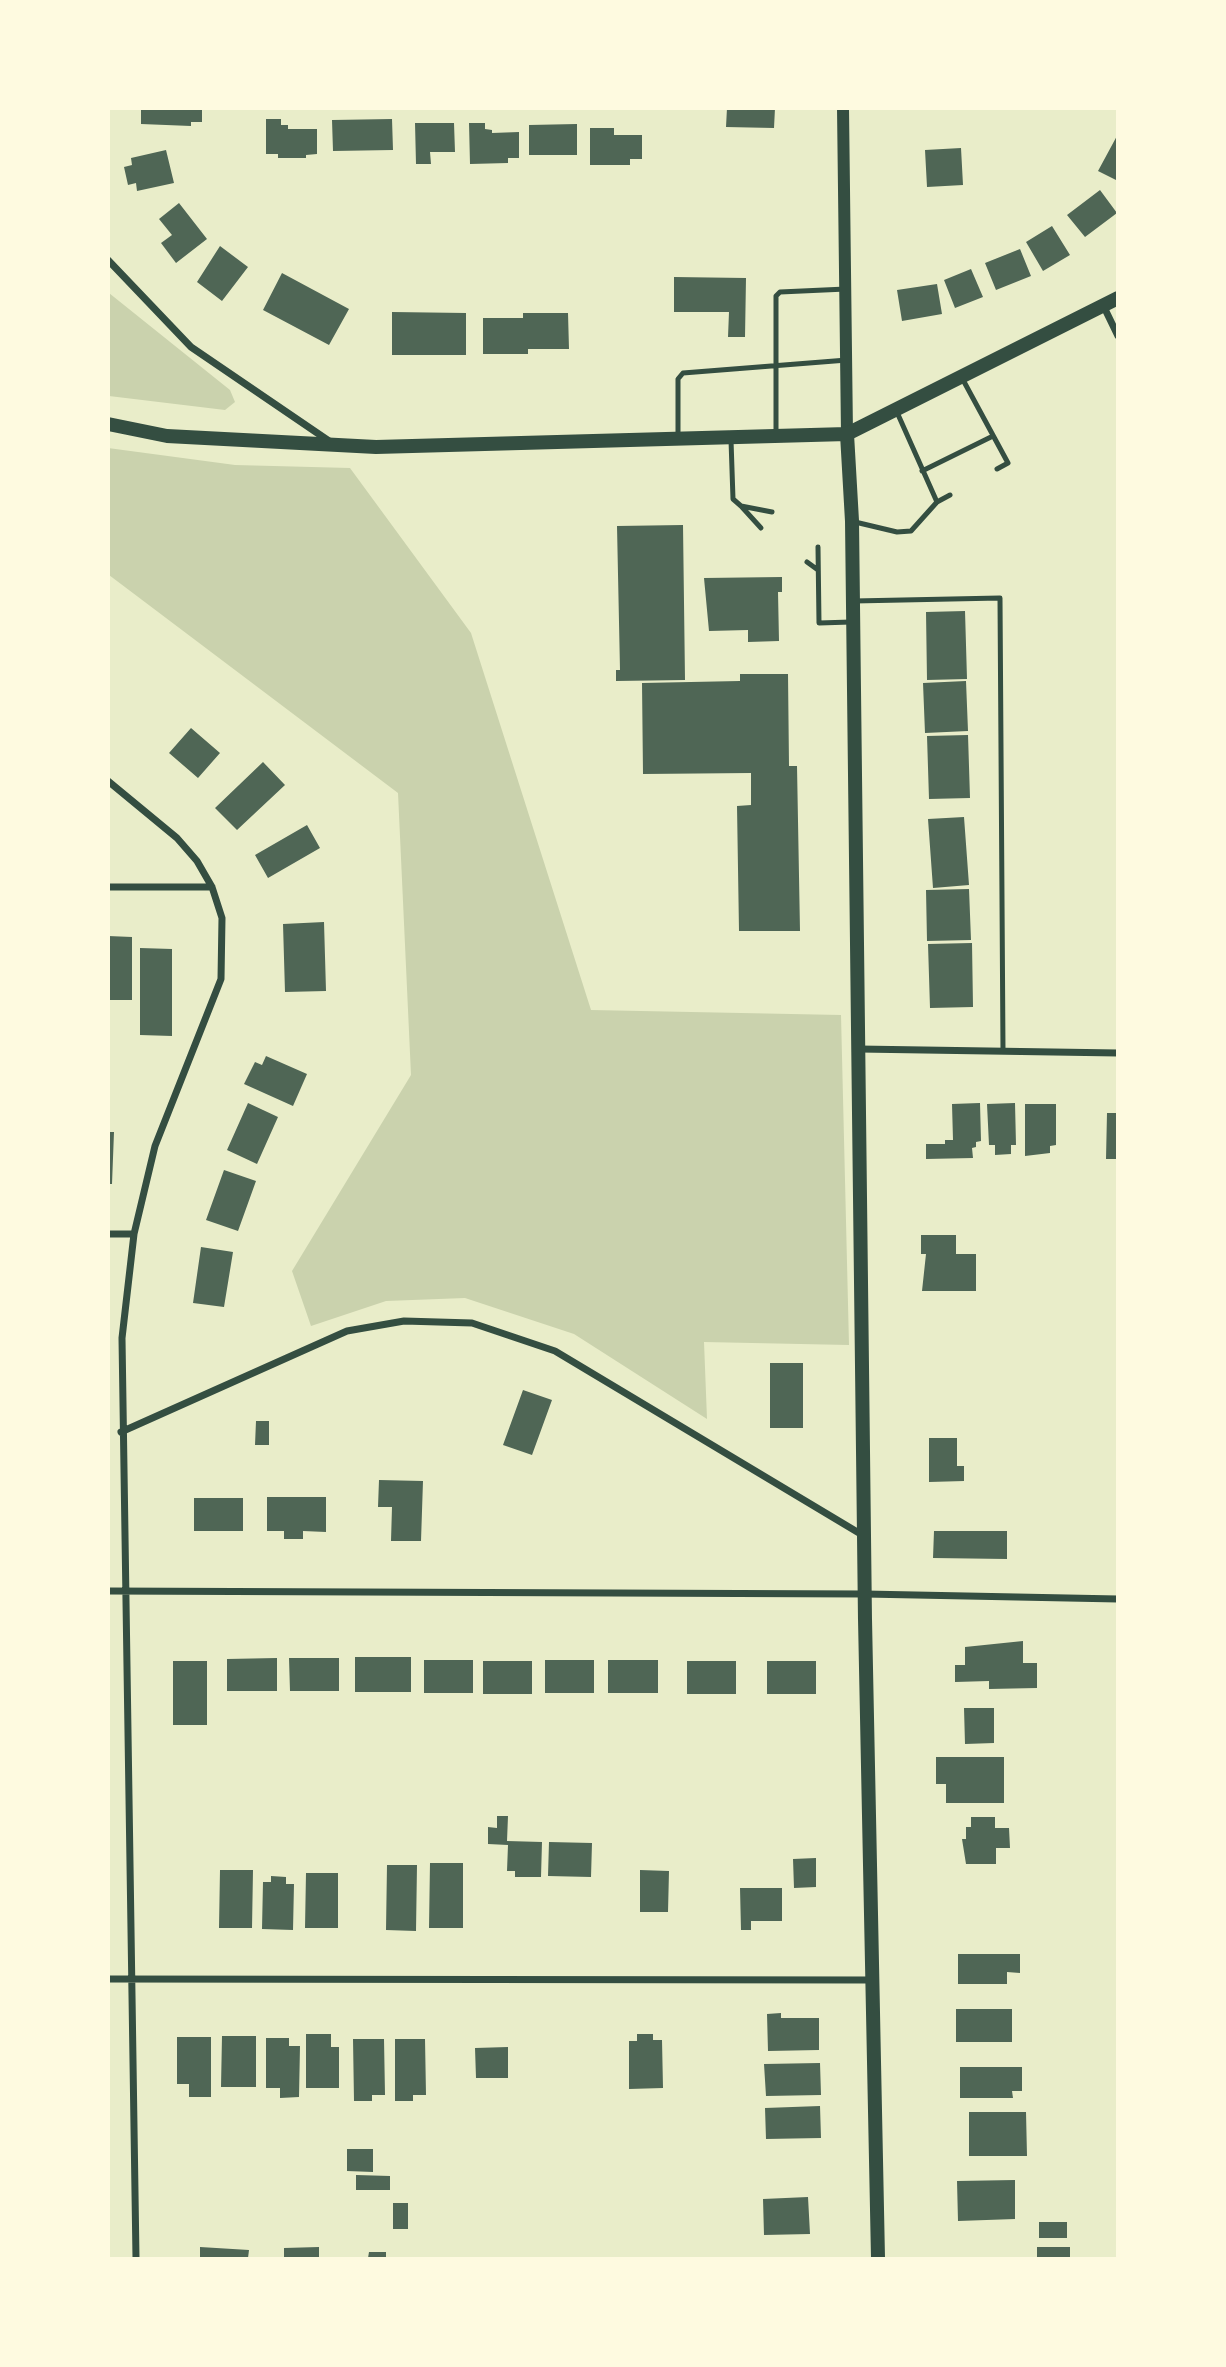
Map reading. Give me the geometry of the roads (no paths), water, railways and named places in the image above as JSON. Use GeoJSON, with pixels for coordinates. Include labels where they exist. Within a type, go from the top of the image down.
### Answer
{"type":"FeatureCollection","features":[{"type":"Feature","properties":{"kind":"main road"},"geometry":{"type":"LineString","coordinates":[[108,424],[167,436],[335,446],[848,434],[1118,298]]}},
{"type":"Feature","properties":{"kind":"main road"},"geometry":{"type":"LineString","coordinates":[[848,434],[852,521],[850,601],[859,1049],[871,1980],[878,2259]]}},
{"type":"Feature","properties":{"kind":"street"},"geometry":{"type":"LineString","coordinates":[[843,108],[848,434]]}},
{"type":"Feature","properties":{"kind":"street"},"geometry":{"type":"LineString","coordinates":[[108,260],[191,347],[335,446]]}},
{"type":"Feature","properties":{"kind":"street"},"geometry":{"type":"LineString","coordinates":[[1104,305],[1118,336]]}},
{"type":"Feature","properties":{"kind":"street"},"geometry":{"type":"LineString","coordinates":[[108,781],[177,838],[197,861],[212,887],[222,918],[221,979],[155,1146],[134,1234],[122,1338],[121,1432],[127,1591],[136,2259]]}},
{"type":"Feature","properties":{"kind":"street"},"geometry":{"type":"LineString","coordinates":[[108,887],[212,887]]}},
{"type":"Feature","properties":{"kind":"street"},"geometry":{"type":"LineString","coordinates":[[859,1049],[1118,1053]]}},
{"type":"Feature","properties":{"kind":"street"},"geometry":{"type":"LineString","coordinates":[[108,1234],[134,1234]]}},
{"type":"Feature","properties":{"kind":"street"},"geometry":{"type":"LineString","coordinates":[[121,1432],[347,1331],[404,1321],[472,1324],[555,1351],[865,1537]]}},
{"type":"Feature","properties":{"kind":"street"},"geometry":{"type":"LineString","coordinates":[[108,1591],[865,1594],[1118,1599]]}},
{"type":"Feature","properties":{"kind":"street"},"geometry":{"type":"LineString","coordinates":[[108,1979],[871,1980]]}},
{"type":"Feature","properties":{"kind":"lane"},"geometry":{"type":"LineString","coordinates":[[776,436],[776,296],[780,292],[846,289]]}},
{"type":"Feature","properties":{"kind":"lane"},"geometry":{"type":"LineString","coordinates":[[678,440],[678,379],[683,373],[847,360]]}},
{"type":"Feature","properties":{"kind":"lane"},"geometry":{"type":"LineString","coordinates":[[961,377],[1008,463],[997,469]]}},
{"type":"Feature","properties":{"kind":"lane"},"geometry":{"type":"LineString","coordinates":[[896,410],[937,502]]}},
{"type":"Feature","properties":{"kind":"lane"},"geometry":{"type":"LineString","coordinates":[[922,471],[993,436]]}},
{"type":"Feature","properties":{"kind":"lane"},"geometry":{"type":"LineString","coordinates":[[731,438],[733,499],[761,528]]}},
{"type":"Feature","properties":{"kind":"lane"},"geometry":{"type":"LineString","coordinates":[[852,521],[897,532],[911,531],[937,502],[950,495]]}},
{"type":"Feature","properties":{"kind":"lane"},"geometry":{"type":"LineString","coordinates":[[741,506],[772,512]]}},
{"type":"Feature","properties":{"kind":"lane"},"geometry":{"type":"LineString","coordinates":[[818,547],[819,623],[851,622]]}},
{"type":"Feature","properties":{"kind":"lane"},"geometry":{"type":"LineString","coordinates":[[807,562],[818,570]]}},
{"type":"Feature","properties":{"kind":"lane"},"geometry":{"type":"LineString","coordinates":[[850,601],[1000,598],[1003,1051]]}}]}
